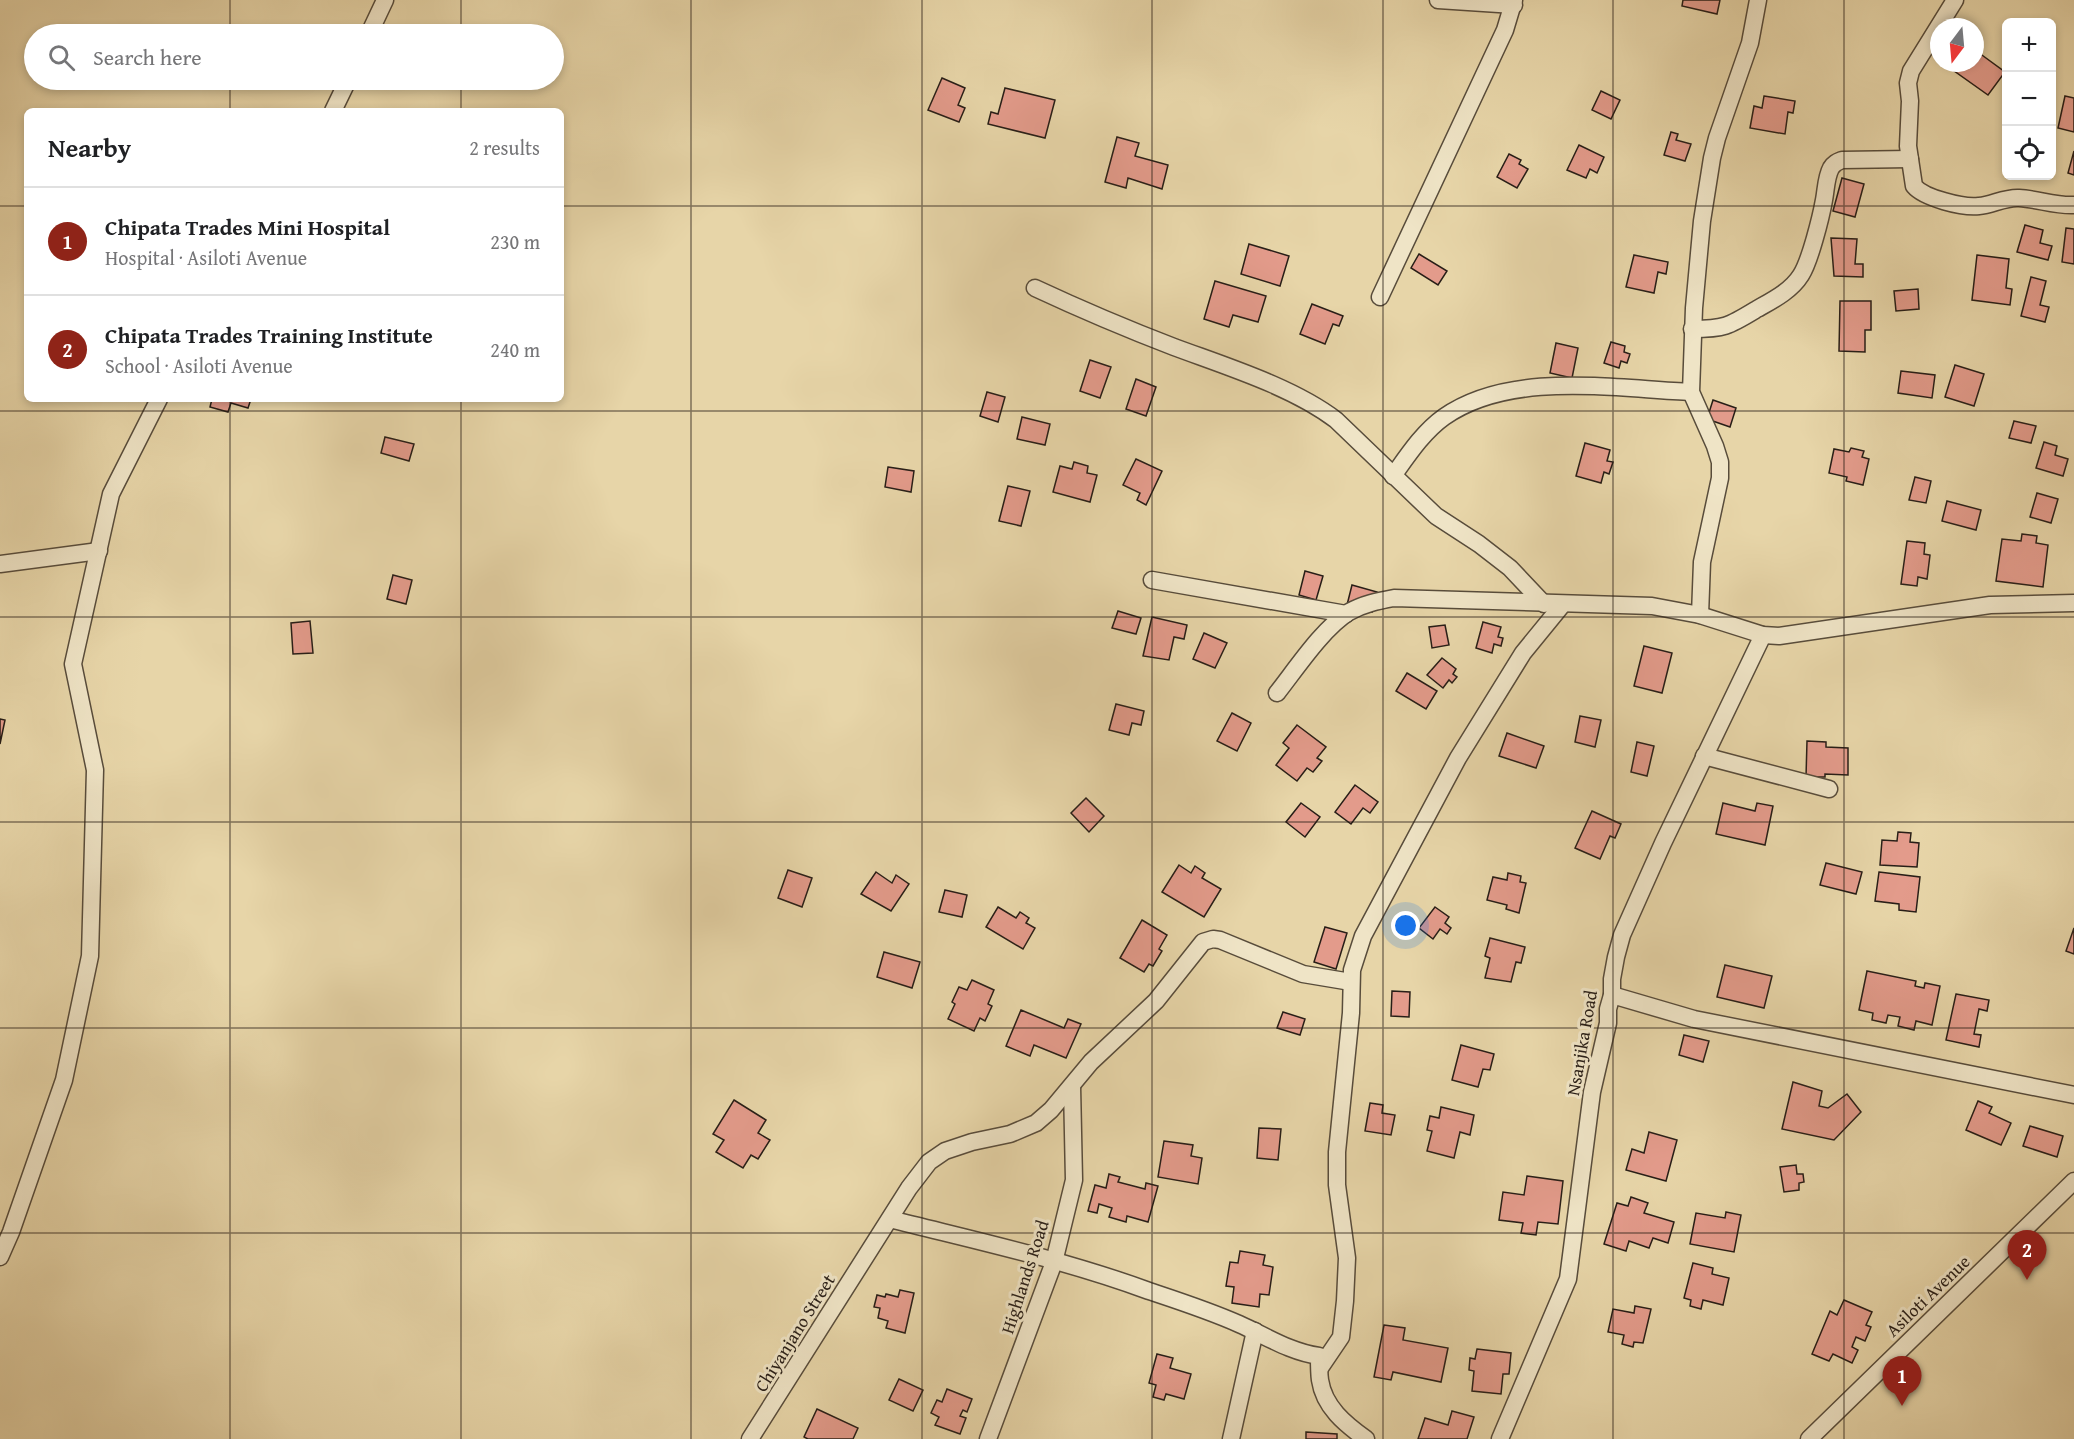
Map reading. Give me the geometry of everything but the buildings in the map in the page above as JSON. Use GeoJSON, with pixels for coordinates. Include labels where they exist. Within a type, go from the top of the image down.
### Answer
{"type":"FeatureCollection","features":[{"type":"Feature","properties":{"kind":"street"},"geometry":{"type":"LineString","coordinates":[[374,24],[385,0]]}},
{"type":"Feature","properties":{"kind":"street"},"geometry":{"type":"LineString","coordinates":[[1380,297],[1505,30],[1514,2],[1438,0]]}},
{"type":"Feature","properties":{"kind":"street"},"geometry":{"type":"LineString","coordinates":[[1700,615],[1702,562],[1720,478],[1715,446],[1691,392],[1692,328],[1702,221],[1717,138],[1750,43],[1758,0]]}},
{"type":"Feature","properties":{"kind":"street"},"geometry":{"type":"LineString","coordinates":[[1955,0],[1911,71],[1908,82],[1910,107],[1908,146],[1914,186],[1918,191],[1955,203],[1980,206],[2008,198],[2074,205]]}},
{"type":"Feature","properties":{"kind":"street"},"geometry":{"type":"LineString","coordinates":[[334,108],[343,90]]}},
{"type":"Feature","properties":{"kind":"street"},"geometry":{"type":"LineString","coordinates":[[1692,328],[1716,329],[1728,326],[1780,296],[1794,284],[1802,274],[1814,241],[1829,171],[1834,164],[1842,160],[1910,159]]}},
{"type":"Feature","properties":{"kind":"street"},"geometry":{"type":"LineString","coordinates":[[1035,288],[1151,338],[1305,399],[1336,420],[1436,516],[1479,544],[1510,568],[1544,604]]}},
{"type":"Feature","properties":{"kind":"street"},"geometry":{"type":"LineString","coordinates":[[1393,476],[1415,444],[1444,417],[1473,402],[1502,393],[1536,386],[1564,385],[1691,392]]}},
{"type":"Feature","properties":{"kind":"street"},"geometry":{"type":"LineString","coordinates":[[0,1257],[11,1232],[64,1080],[90,956],[95,770],[74,664],[111,494],[157,402]]}},
{"type":"Feature","properties":{"kind":"street"},"geometry":{"type":"LineString","coordinates":[[0,564],[99,551]]}},
{"type":"Feature","properties":{"kind":"street"},"geometry":{"type":"LineString","coordinates":[[1152,580],[1346,614]]}},
{"type":"Feature","properties":{"kind":"street"},"geometry":{"type":"LineString","coordinates":[[1277,693],[1317,642],[1346,614],[1361,606],[1394,598],[1652,606],[1700,615],[1763,634],[1779,636],[1990,605],[2074,603]]}},
{"type":"Feature","properties":{"kind":"street"},"geometry":{"type":"LineString","coordinates":[[1320,1368],[1341,1337],[1345,1301],[1347,1258],[1337,1185],[1337,1152],[1354,958],[1458,758],[1523,653],[1563,604]]}},
{"type":"Feature","properties":{"kind":"street","name":"Nsanjika Road"},"geometry":{"type":"LineString","coordinates":[[1500,1439],[1568,1279],[1592,1092],[1608,1023],[1612,980],[1622,935],[1763,634]]}},
{"type":"Feature","properties":{"kind":"street"},"geometry":{"type":"LineString","coordinates":[[1704,756],[1829,789]]}},
{"type":"Feature","properties":{"kind":"street","name":"Chiyanjano Street"},"geometry":{"type":"LineString","coordinates":[[750,1439],[920,1173],[938,1156],[972,1142],[1010,1134],[1036,1124],[1107,1046],[1156,1001],[1197,948],[1213,939],[1229,943],[1303,974],[1351,982]]}},
{"type":"Feature","properties":{"kind":"street"},"geometry":{"type":"LineString","coordinates":[[1612,995],[1694,1019],[2074,1095]]}},
{"type":"Feature","properties":{"kind":"street","name":"Highlands Road"},"geometry":{"type":"LineString","coordinates":[[988,1439],[1054,1262],[1074,1180],[1072,1086]]}},
{"type":"Feature","properties":{"kind":"street","name":"Asiloti Avenue"},"geometry":{"type":"LineString","coordinates":[[1809,1439],[2074,1181]]}},
{"type":"Feature","properties":{"kind":"street"},"geometry":{"type":"LineString","coordinates":[[890,1219],[1102,1275],[1255,1331],[1289,1349],[1319,1356],[1322,1388],[1328,1404],[1344,1422],[1366,1439]]}},
{"type":"Feature","properties":{"kind":"street"},"geometry":{"type":"LineString","coordinates":[[1231,1439],[1255,1331]]}},
{"type":"Feature","properties":{"kind":"place","name":"Chipata Trades Training Institute"},"geometry":{"type":"Point","coordinates":[2027,1280]}},
{"type":"Feature","properties":{"kind":"place","name":"Chipata Trades Mini Hospital"},"geometry":{"type":"Point","coordinates":[1902,1406]}}]}
